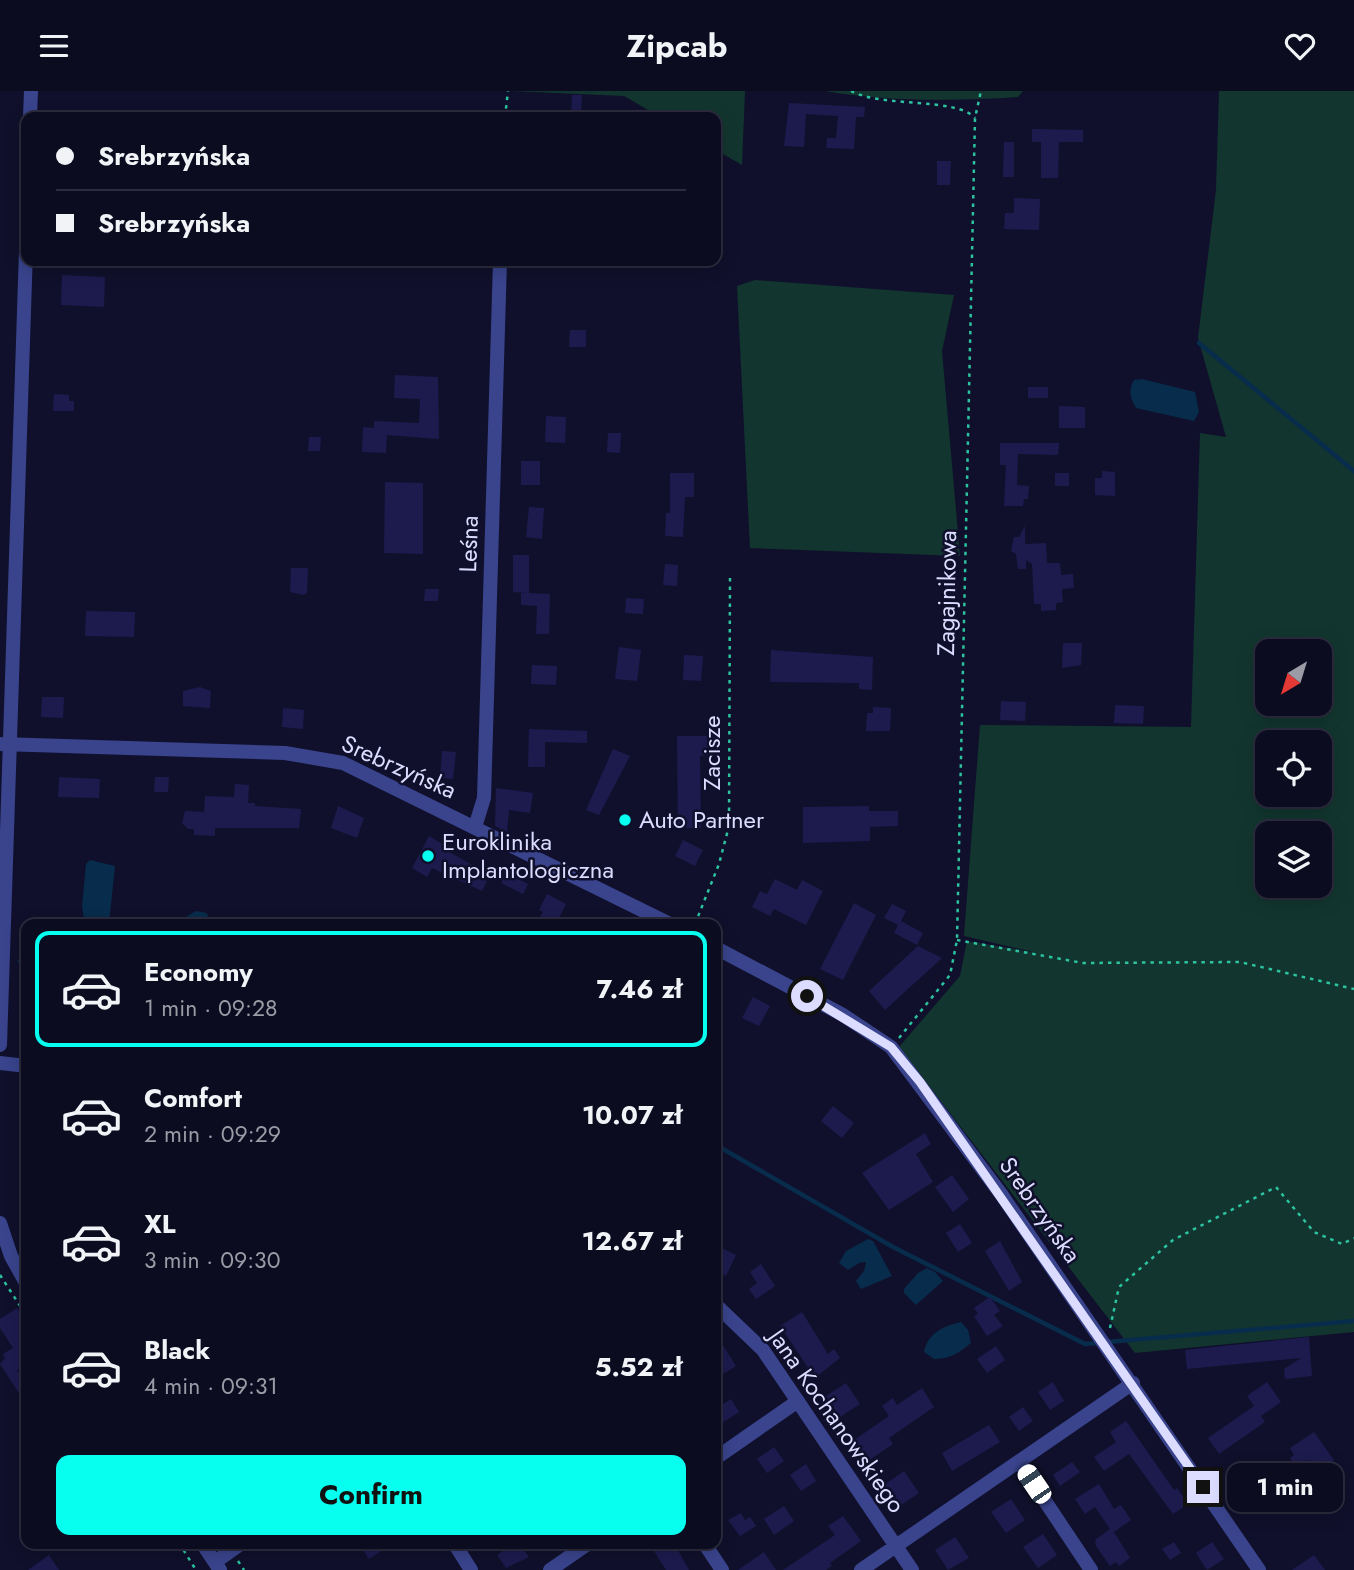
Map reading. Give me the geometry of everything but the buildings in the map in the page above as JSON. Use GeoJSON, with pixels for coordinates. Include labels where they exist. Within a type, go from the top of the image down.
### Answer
{"type":"FeatureCollection","features":[{"type":"Feature","properties":{"kind":"street"},"geometry":{"type":"LineString","coordinates":[[30,112],[31,91]]}},
{"type":"Feature","properties":{"kind":"street"},"geometry":{"type":"LineString","coordinates":[[0,1045],[5,745],[25,266]]}},
{"type":"Feature","properties":{"kind":"street","name":"Leśna"},"geometry":{"type":"LineString","coordinates":[[475,827],[484,799],[500,266]]}},
{"type":"Feature","properties":{"kind":"street","name":"Srebrzyńska"},"geometry":{"type":"LineString","coordinates":[[5,745],[285,753],[323,758],[363,771],[660,919]]}},
{"type":"Feature","properties":{"kind":"street","name":"Srebrzyńska"},"geometry":{"type":"LineString","coordinates":[[721,951],[843,1015],[891,1047],[948,1119],[1133,1383],[1259,1570]]}},
{"type":"Feature","properties":{"kind":"street"},"geometry":{"type":"LineString","coordinates":[[0,1063],[21,1065]]}},
{"type":"Feature","properties":{"kind":"street"},"geometry":{"type":"LineString","coordinates":[[0,1223],[6,1245],[21,1274]]}},
{"type":"Feature","properties":{"kind":"street","name":"Jana Kochanowskiego"},"geometry":{"type":"LineString","coordinates":[[721,1310],[763,1350],[912,1570]]}},
{"type":"Feature","properties":{"kind":"street"},"geometry":{"type":"LineString","coordinates":[[862,1570],[1133,1383]]}},
{"type":"Feature","properties":{"kind":"street"},"geometry":{"type":"LineString","coordinates":[[721,1455],[799,1402]]}},
{"type":"Feature","properties":{"kind":"street"},"geometry":{"type":"LineString","coordinates":[[1019,1462],[1091,1570]]}},
{"type":"Feature","properties":{"kind":"street"},"geometry":{"type":"LineString","coordinates":[[206,1549],[218,1566],[236,1549]]}},
{"type":"Feature","properties":{"kind":"street"},"geometry":{"type":"LineString","coordinates":[[458,1549],[471,1570]]}},
{"type":"Feature","properties":{"kind":"street"},"geometry":{"type":"LineString","coordinates":[[550,1570],[580,1549]]}},
{"type":"Feature","properties":{"kind":"street"},"geometry":{"type":"LineString","coordinates":[[708,1549],[722,1570]]}},
{"type":"Feature","properties":{"kind":"path"},"geometry":{"type":"LineString","coordinates":[[506,112],[508,91]]}},
{"type":"Feature","properties":{"kind":"path"},"geometry":{"type":"LineString","coordinates":[[850,91],[879,100],[956,107],[975,118]]}},
{"type":"Feature","properties":{"kind":"path","name":"Zagajnikowa"},"geometry":{"type":"LineString","coordinates":[[891,1047],[950,975],[957,940],[975,118],[981,91]]}},
{"type":"Feature","properties":{"kind":"path","name":"Zacisze"},"geometry":{"type":"LineString","coordinates":[[697,919],[719,864],[729,826],[730,576]]}},
{"type":"Feature","properties":{"kind":"path"},"geometry":{"type":"LineString","coordinates":[[957,940],[1083,963],[1240,962],[1354,989]]}},
{"type":"Feature","properties":{"kind":"path"},"geometry":{"type":"LineString","coordinates":[[1106,1345],[1119,1287],[1172,1240],[1276,1187],[1314,1232],[1342,1244],[1354,1238]]}},
{"type":"Feature","properties":{"kind":"path"},"geometry":{"type":"LineString","coordinates":[[0,1275],[21,1307]]}},
{"type":"Feature","properties":{"kind":"path"},"geometry":{"type":"LineString","coordinates":[[183,1549],[196,1570]]}},
{"type":"Feature","properties":{"kind":"green space"},"geometry":{"type":"Polygon","coordinates":[[[511,91],[745,91],[742,165],[721,153],[721,112],[651,112],[624,96],[511,91]]]}},
{"type":"Feature","properties":{"kind":"green space"},"geometry":{"type":"Polygon","coordinates":[[[825,91],[1023,91],[1018,97],[945,100],[897,99],[825,91]]]}},
{"type":"Feature","properties":{"kind":"green space"},"geometry":{"type":"Polygon","coordinates":[[[1219,91],[1354,91],[1354,1332],[1135,1353],[899,1047],[960,976],[967,941],[1038,953],[964,936],[980,725],[1191,727],[1200,433],[1226,437],[1198,338],[1216,190],[1219,91]]]}},
{"type":"Feature","properties":{"kind":"green space"},"geometry":{"type":"Polygon","coordinates":[[[755,280],[954,295],[942,351],[960,556],[750,548],[737,286],[755,280]]]}},
{"type":"Feature","properties":{"kind":"water"},"geometry":{"type":"Polygon","coordinates":[[[1142,379],[1195,392],[1199,412],[1194,421],[1136,408],[1130,391],[1134,380],[1142,379]]]}},
{"type":"Feature","properties":{"kind":"water"},"geometry":{"type":"Polygon","coordinates":[[[90,860],[115,866],[110,919],[84,919],[82,907],[86,864],[90,860]]]}},
{"type":"Feature","properties":{"kind":"water"},"geometry":{"type":"Polygon","coordinates":[[[196,911],[207,913],[209,919],[186,919],[196,911]]]}},
{"type":"Feature","properties":{"kind":"water"},"geometry":{"type":"Polygon","coordinates":[[[868,1239],[873,1241],[892,1276],[861,1289],[856,1281],[864,1271],[866,1262],[848,1270],[839,1263],[846,1251],[868,1239]]]}},
{"type":"Feature","properties":{"kind":"water"},"geometry":{"type":"Polygon","coordinates":[[[927,1268],[943,1281],[916,1305],[904,1293],[904,1289],[918,1273],[927,1268]]]}},
{"type":"Feature","properties":{"kind":"water"},"geometry":{"type":"Polygon","coordinates":[[[961,1322],[968,1330],[971,1343],[967,1347],[940,1359],[934,1359],[924,1352],[937,1331],[961,1322]]]}},
{"type":"Feature","properties":{"kind":"waterway"},"geometry":{"type":"LineString","coordinates":[[1199,343],[1354,471]]}},
{"type":"Feature","properties":{"kind":"waterway"},"geometry":{"type":"LineString","coordinates":[[721,1148],[893,1247],[1085,1344],[1099,1343]]}},
{"type":"Feature","properties":{"kind":"waterway"},"geometry":{"type":"LineString","coordinates":[[1107,1342],[1354,1321]]}},
{"type":"Feature","properties":{"kind":"place","name":"Auto Partner"},"geometry":{"type":"Point","coordinates":[625,820]}},
{"type":"Feature","properties":{"kind":"place","name":"Euroklinika Implantologiczna"},"geometry":{"type":"Point","coordinates":[428,856]}},
{"type":"Feature","properties":{"kind":"route"},"geometry":{"type":"LineString","coordinates":[[807,996],[868,1030],[891,1047],[920,1082],[1002,1194],[1203,1487]]}}]}
